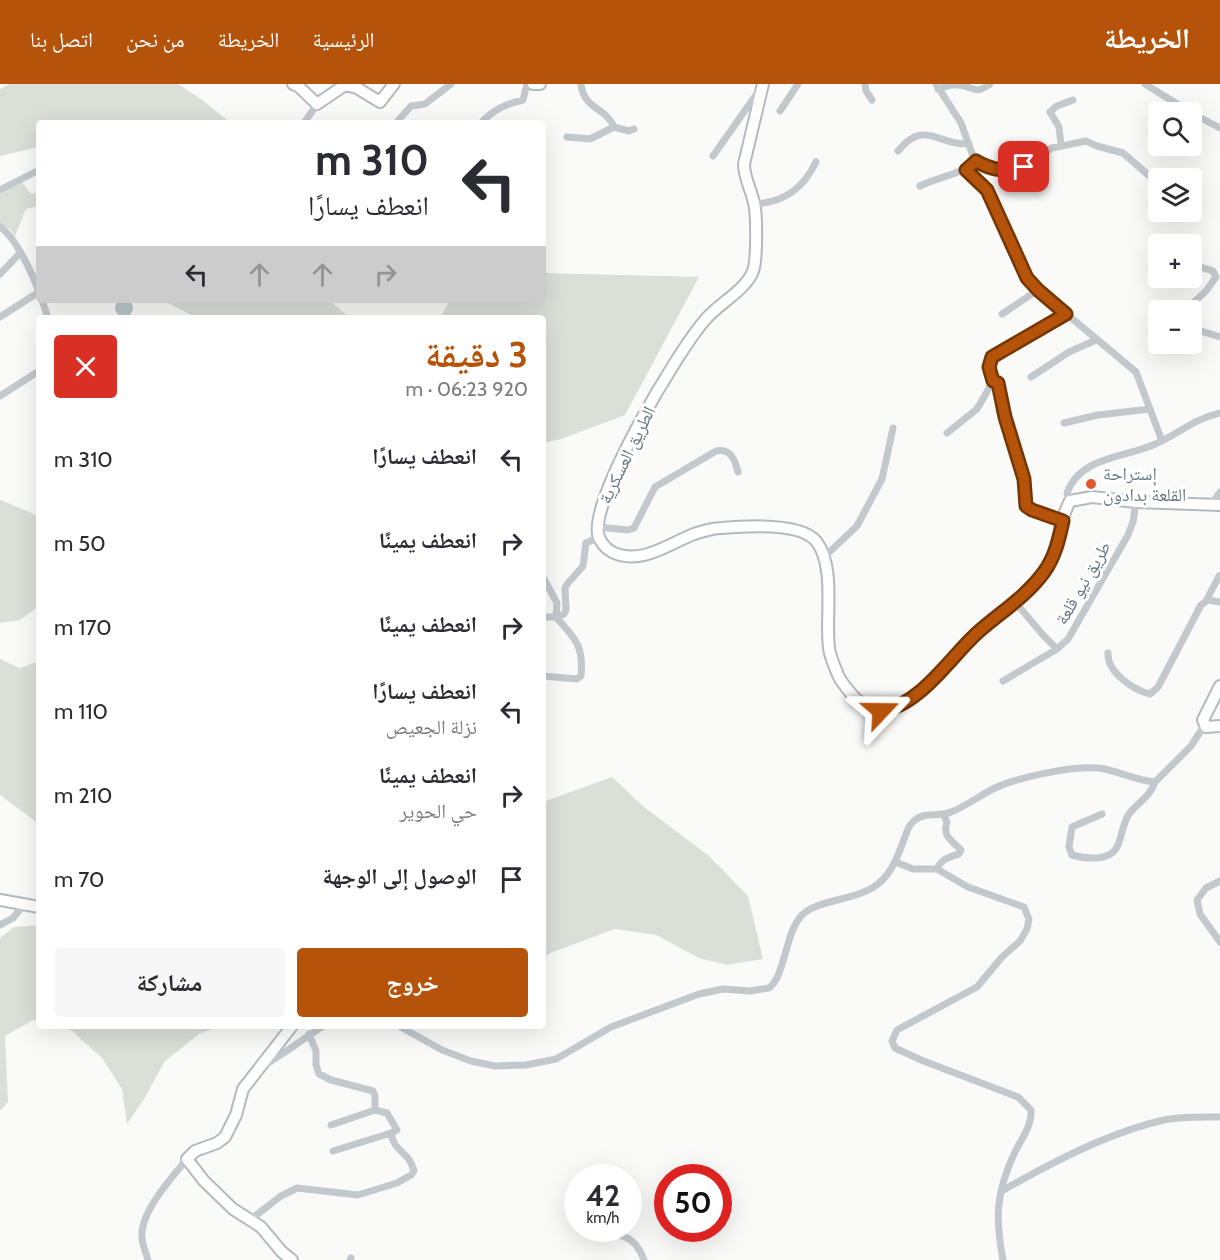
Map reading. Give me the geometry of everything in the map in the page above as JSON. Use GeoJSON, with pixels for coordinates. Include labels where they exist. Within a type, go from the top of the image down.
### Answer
{"type":"FeatureCollection","features":[{"type":"Feature","properties":{"kind":"main road"},"geometry":{"type":"LineString","coordinates":[[293,84],[317,104],[345,84],[357,88],[380,102],[394,84]]}},
{"type":"Feature","properties":{"kind":"main road"},"geometry":{"type":"LineString","coordinates":[[533,84],[540,84]]}},
{"type":"Feature","properties":{"kind":"main road","name":"الطريق العسكرية"},"geometry":{"type":"LineString","coordinates":[[598,532],[601,507],[611,478],[667,377],[704,321],[743,285],[754,270],[756,260],[755,204],[744,172],[744,164],[763,84]]}},
{"type":"Feature","properties":{"kind":"main road"},"geometry":{"type":"LineString","coordinates":[[598,532],[608,549],[619,555],[633,556],[655,552],[697,533],[719,528],[791,528],[814,538],[823,558],[828,584],[829,650],[846,688],[863,705],[876,711],[895,708],[911,698],[936,676],[973,637],[1038,580],[1049,565],[1057,546],[1070,501],[1092,497],[1136,502],[1215,505]]}},
{"type":"Feature","properties":{"kind":"main road"},"geometry":{"type":"LineString","coordinates":[[1220,686],[1204,716],[1204,726],[1212,728],[1220,726]]}},
{"type":"Feature","properties":{"kind":"main road"},"geometry":{"type":"LineString","coordinates":[[0,900],[36,907]]}},
{"type":"Feature","properties":{"kind":"main road"},"geometry":{"type":"LineString","coordinates":[[289,1029],[240,1094],[236,1115],[225,1137],[217,1143],[195,1151],[186,1159],[225,1202],[238,1214],[261,1227],[282,1252],[292,1260]]}},
{"type":"Feature","properties":{"kind":"street"},"geometry":{"type":"LineString","coordinates":[[399,120],[411,106],[424,104],[451,84]]}},
{"type":"Feature","properties":{"kind":"street"},"geometry":{"type":"LineString","coordinates":[[484,120],[506,104],[523,100],[527,84]]}},
{"type":"Feature","properties":{"kind":"street"},"geometry":{"type":"LineString","coordinates":[[581,84],[583,96],[589,104],[601,111],[614,127]]}},
{"type":"Feature","properties":{"kind":"street"},"geometry":{"type":"LineString","coordinates":[[713,156],[763,84]]}},
{"type":"Feature","properties":{"kind":"street"},"geometry":{"type":"LineString","coordinates":[[780,111],[798,84]]}},
{"type":"Feature","properties":{"kind":"street"},"geometry":{"type":"LineString","coordinates":[[865,84],[866,91],[872,100]]}},
{"type":"Feature","properties":{"kind":"street"},"geometry":{"type":"LineString","coordinates":[[990,84],[976,91],[955,84],[937,86],[961,123],[976,161],[997,169],[1014,170],[1024,167],[1044,153],[1061,145],[1086,141],[1123,153],[1148,175]]}},
{"type":"Feature","properties":{"kind":"street"},"geometry":{"type":"LineString","coordinates":[[1145,84],[1173,102]]}},
{"type":"Feature","properties":{"kind":"street"},"geometry":{"type":"LineString","coordinates":[[1061,145],[1059,127],[1050,116],[1050,112],[1057,106],[1073,100]]}},
{"type":"Feature","properties":{"kind":"street"},"geometry":{"type":"LineString","coordinates":[[306,120],[317,104]]}},
{"type":"Feature","properties":{"kind":"street"},"geometry":{"type":"LineString","coordinates":[[1202,119],[1220,128]]}},
{"type":"Feature","properties":{"kind":"street"},"geometry":{"type":"LineString","coordinates":[[567,137],[590,139],[614,127],[629,131],[634,129]]}},
{"type":"Feature","properties":{"kind":"street"},"geometry":{"type":"LineString","coordinates":[[898,151],[910,139],[922,134],[969,144]]}},
{"type":"Feature","properties":{"kind":"street"},"geometry":{"type":"LineString","coordinates":[[920,186],[936,178],[966,170],[976,161]]}},
{"type":"Feature","properties":{"kind":"street"},"geometry":{"type":"LineString","coordinates":[[755,204],[773,202],[793,193],[816,162]]}},
{"type":"Feature","properties":{"kind":"street"},"geometry":{"type":"LineString","coordinates":[[966,170],[987,190],[1024,273],[1038,290],[1136,372],[1162,441]]}},
{"type":"Feature","properties":{"kind":"street"},"geometry":{"type":"LineString","coordinates":[[0,190],[36,172]]}},
{"type":"Feature","properties":{"kind":"street"},"geometry":{"type":"LineString","coordinates":[[0,227],[8,232],[36,285]]}},
{"type":"Feature","properties":{"kind":"street"},"geometry":{"type":"LineString","coordinates":[[0,274],[20,253]]}},
{"type":"Feature","properties":{"kind":"street"},"geometry":{"type":"LineString","coordinates":[[1202,268],[1212,271],[1216,277],[1193,303],[1191,324],[1201,331],[1220,337]]}},
{"type":"Feature","properties":{"kind":"street"},"geometry":{"type":"LineString","coordinates":[[1002,314],[1030,298],[1038,290]]}},
{"type":"Feature","properties":{"kind":"street"},"geometry":{"type":"LineString","coordinates":[[0,317],[36,294]]}},
{"type":"Feature","properties":{"kind":"street"},"geometry":{"type":"LineString","coordinates":[[947,433],[977,409],[993,381],[989,367],[992,357],[1066,314]]}},
{"type":"Feature","properties":{"kind":"street"},"geometry":{"type":"LineString","coordinates":[[1031,377],[1069,352],[1096,340]]}},
{"type":"Feature","properties":{"kind":"street"},"geometry":{"type":"LineString","coordinates":[[0,396],[36,373]]}},
{"type":"Feature","properties":{"kind":"street"},"geometry":{"type":"LineString","coordinates":[[993,381],[998,383],[1005,417],[1019,459],[1024,479],[1026,506],[1063,521]]}},
{"type":"Feature","properties":{"kind":"street"},"geometry":{"type":"LineString","coordinates":[[1064,423],[1098,415],[1150,409]]}},
{"type":"Feature","properties":{"kind":"street"},"geometry":{"type":"LineString","coordinates":[[1070,501],[1067,493],[1072,482],[1091,466],[1162,441],[1196,420],[1220,413]]}},
{"type":"Feature","properties":{"kind":"street"},"geometry":{"type":"LineString","coordinates":[[823,558],[857,526],[882,479],[894,428]]}},
{"type":"Feature","properties":{"kind":"street"},"geometry":{"type":"LineString","coordinates":[[546,617],[556,617],[565,612],[565,588],[583,566],[585,544],[598,532],[634,528],[655,488],[716,451],[729,452],[738,472]]}},
{"type":"Feature","properties":{"kind":"street"},"geometry":{"type":"LineString","coordinates":[[1215,505],[1220,492]]}},
{"type":"Feature","properties":{"kind":"street","name":"طريق نيو قلعة"},"geometry":{"type":"LineString","coordinates":[[1004,681],[1057,649],[1073,633],[1128,535],[1136,502]]}},
{"type":"Feature","properties":{"kind":"street"},"geometry":{"type":"LineString","coordinates":[[1108,653],[1109,663],[1124,681],[1150,694],[1158,687],[1201,605],[1206,601],[1219,576]]}},
{"type":"Feature","properties":{"kind":"street"},"geometry":{"type":"LineString","coordinates":[[546,583],[557,603],[556,617],[579,645],[582,665],[581,676],[577,679],[546,676]]}},
{"type":"Feature","properties":{"kind":"street"},"geometry":{"type":"LineString","coordinates":[[1206,601],[1220,602]]}},
{"type":"Feature","properties":{"kind":"street"},"geometry":{"type":"LineString","coordinates":[[1015,602],[1057,649]]}},
{"type":"Feature","properties":{"kind":"street"},"geometry":{"type":"LineString","coordinates":[[1102,814],[1072,827],[1069,847],[1072,855],[1092,858],[1110,855],[1117,847],[1128,816],[1149,793],[1155,782],[1191,746],[1204,726]]}},
{"type":"Feature","properties":{"kind":"street"},"geometry":{"type":"LineString","coordinates":[[404,1029],[442,1050],[485,1065],[507,1067],[556,1059],[611,1027],[699,994],[723,989],[756,991],[772,986],[791,933],[801,916],[815,906],[848,899],[874,887],[896,862],[901,844],[913,822],[927,814],[952,812],[993,789],[1011,782],[1081,768],[1112,770],[1155,782]]}},
{"type":"Feature","properties":{"kind":"street"},"geometry":{"type":"LineString","coordinates":[[937,869],[940,863],[949,856],[959,854],[961,850],[946,837],[947,822],[943,814]]}},
{"type":"Feature","properties":{"kind":"street"},"geometry":{"type":"LineString","coordinates":[[896,862],[913,869],[937,869],[968,887],[1024,907],[1029,919],[1027,929],[1020,941],[1002,957],[977,987],[897,1030],[892,1041],[895,1048],[921,1060],[1018,1096],[1031,1110],[1029,1127],[1015,1152],[997,1208],[997,1230],[1003,1260]]}},
{"type":"Feature","properties":{"kind":"street"},"geometry":{"type":"LineString","coordinates":[[1220,881],[1206,888],[1197,900],[1200,914],[1220,942]]}},
{"type":"Feature","properties":{"kind":"street"},"geometry":{"type":"LineString","coordinates":[[0,925],[14,918],[24,905]]}},
{"type":"Feature","properties":{"kind":"street"},"geometry":{"type":"LineString","coordinates":[[261,1067],[290,1050],[318,1029]]}},
{"type":"Feature","properties":{"kind":"street"},"geometry":{"type":"LineString","coordinates":[[309,1034],[316,1051],[316,1065],[319,1074],[373,1091],[375,1110]]}},
{"type":"Feature","properties":{"kind":"street"},"geometry":{"type":"LineString","coordinates":[[331,1125],[375,1110],[387,1113],[397,1130],[333,1151]]}},
{"type":"Feature","properties":{"kind":"street"},"geometry":{"type":"LineString","coordinates":[[1002,1191],[1064,1158],[1143,1126],[1174,1119],[1220,1117]]}},
{"type":"Feature","properties":{"kind":"street"},"geometry":{"type":"LineString","coordinates":[[250,1220],[281,1196],[297,1188],[358,1195],[390,1186],[406,1178],[414,1171],[412,1163],[409,1157],[395,1146],[391,1133]]}},
{"type":"Feature","properties":{"kind":"street"},"geometry":{"type":"LineString","coordinates":[[148,1260],[142,1237],[143,1226],[159,1196],[186,1159]]}},
{"type":"Feature","properties":{"kind":"street"},"geometry":{"type":"LineString","coordinates":[[634,1242],[644,1260]]}},
{"type":"Feature","properties":{"kind":"shaded area"},"geometry":{"type":"Polygon","coordinates":[[[10,84],[178,84],[227,120],[36,120],[36,148],[0,156],[0,89],[10,84]]]}},
{"type":"Feature","properties":{"kind":"shaded area"},"geometry":{"type":"Polygon","coordinates":[[[22,182],[31,194],[36,192],[36,207],[26,209],[15,236],[10,229],[0,224],[0,194],[22,182]]]}},
{"type":"Feature","properties":{"kind":"shaded area"},"geometry":{"type":"Polygon","coordinates":[[[546,273],[699,277],[625,415],[546,442],[546,315],[442,315],[448,303],[546,303],[546,273]]]}},
{"type":"Feature","properties":{"kind":"shaded area"},"geometry":{"type":"Polygon","coordinates":[[[116,303],[133,304],[131,315],[117,315],[115,312],[116,303]]]}},
{"type":"Feature","properties":{"kind":"shaded area"},"geometry":{"type":"Polygon","coordinates":[[[168,303],[332,303],[346,315],[191,315],[168,303]]]}},
{"type":"Feature","properties":{"kind":"shaded area"},"geometry":{"type":"Polygon","coordinates":[[[0,500],[36,515],[36,608],[20,620],[0,623],[0,500]]]}},
{"type":"Feature","properties":{"kind":"shaded area"},"geometry":{"type":"Polygon","coordinates":[[[0,659],[20,668],[36,662],[36,822],[0,795],[0,659]]]}},
{"type":"Feature","properties":{"kind":"shaded area"},"geometry":{"type":"Polygon","coordinates":[[[612,777],[644,807],[709,856],[748,896],[763,959],[727,965],[699,958],[656,935],[615,929],[546,956],[546,801],[612,777]]]}},
{"type":"Feature","properties":{"kind":"shaded area"},"geometry":{"type":"Polygon","coordinates":[[[36,925],[36,1020],[5,1036],[8,1102],[0,1111],[0,938],[14,927],[36,925]]]}},
{"type":"Feature","properties":{"kind":"shaded area"},"geometry":{"type":"Polygon","coordinates":[[[68,1029],[212,1029],[199,1034],[165,1061],[127,1124],[122,1089],[102,1058],[68,1029]]]}},
{"type":"Feature","properties":{"kind":"place","name":"إستراحة القلعة بدادون"},"geometry":{"type":"Point","coordinates":[1091,484]}},
{"type":"Feature","properties":{"kind":"route"},"geometry":{"type":"LineString","coordinates":[[881,711],[895,708],[927,685],[973,637],[1031,588],[1049,565],[1059,539],[1063,521],[1026,506],[1024,479],[1019,459],[1005,417],[998,383],[993,381],[989,367],[992,357],[1066,314],[1027,278],[987,190],[966,170],[976,161],[1009,171],[1024,167]]}}]}
